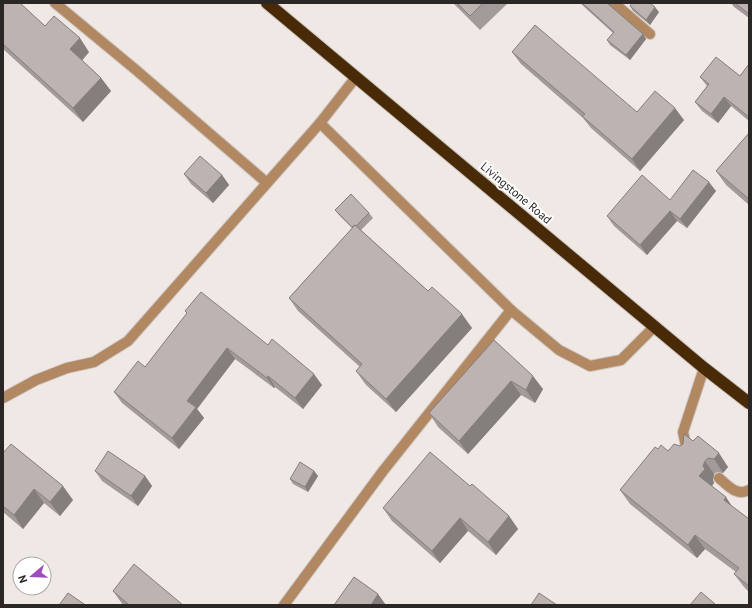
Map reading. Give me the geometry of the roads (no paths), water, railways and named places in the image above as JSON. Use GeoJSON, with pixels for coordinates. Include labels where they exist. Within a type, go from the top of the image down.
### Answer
{"type":"FeatureCollection","features":[{"type":"Feature","properties":{"kind":"highway","name":"Livingstone Road"},"geometry":{"type":"LineString","coordinates":[[267,3],[704,368],[749,403]]}},
{"type":"Feature","properties":{"kind":"street"},"geometry":{"type":"LineString","coordinates":[[55,3],[136,70],[267,183]]}},
{"type":"Feature","properties":{"kind":"street"},"geometry":{"type":"LineString","coordinates":[[614,3],[650,34]]}},
{"type":"Feature","properties":{"kind":"street"},"geometry":{"type":"LineString","coordinates":[[3,398],[36,380],[67,368],[94,362],[128,340],[320,123],[356,77]]}},
{"type":"Feature","properties":{"kind":"street"},"geometry":{"type":"LineString","coordinates":[[320,123],[511,310],[559,350],[590,366],[621,360],[655,326]]}},
{"type":"Feature","properties":{"kind":"street"},"geometry":{"type":"LineString","coordinates":[[284,605],[383,471],[511,310]]}},
{"type":"Feature","properties":{"kind":"street"},"geometry":{"type":"LineString","coordinates":[[688,453],[683,432],[704,368]]}},
{"type":"Feature","properties":{"kind":"street"},"geometry":{"type":"LineString","coordinates":[[719,478],[731,489],[739,492],[749,490]]}}]}
